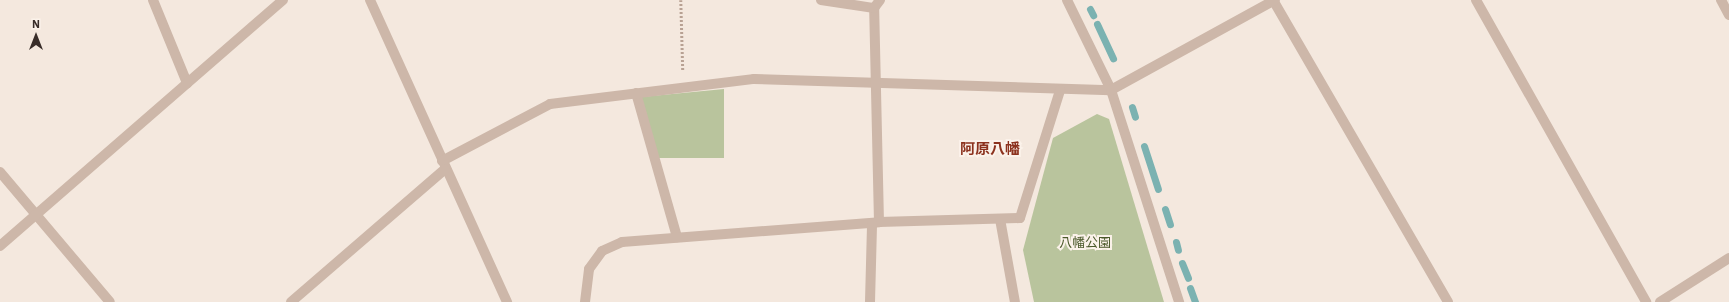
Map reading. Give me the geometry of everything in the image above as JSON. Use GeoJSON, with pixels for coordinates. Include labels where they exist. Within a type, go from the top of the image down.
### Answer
{"type":"FeatureCollection","features":[{"type":"Feature","properties":{"kind":"street"},"geometry":{"type":"LineString","coordinates":[[153,0],[187,83]]}},
{"type":"Feature","properties":{"kind":"street"},"geometry":{"type":"LineString","coordinates":[[0,246],[283,0]]}},
{"type":"Feature","properties":{"kind":"street"},"geometry":{"type":"LineString","coordinates":[[370,0],[507,302]]}},
{"type":"Feature","properties":{"kind":"street"},"geometry":{"type":"LineString","coordinates":[[821,0],[877,4],[876,223],[870,302]]}},
{"type":"Feature","properties":{"kind":"street"},"geometry":{"type":"LineString","coordinates":[[1068,0],[1111,90],[1179,302]]}},
{"type":"Feature","properties":{"kind":"street"},"geometry":{"type":"LineString","coordinates":[[291,302],[444,165],[550,104],[636,93],[683,90],[754,79],[1060,90],[1111,90],[1274,0],[1448,302]]}},
{"type":"Feature","properties":{"kind":"street"},"geometry":{"type":"LineString","coordinates":[[1476,0],[1646,302]]}},
{"type":"Feature","properties":{"kind":"street"},"geometry":{"type":"LineString","coordinates":[[1721,0],[1729,15]]}},
{"type":"Feature","properties":{"kind":"street"},"geometry":{"type":"LineString","coordinates":[[585,302],[589,269],[602,252],[622,242],[876,223],[1020,218],[1060,90]]}},
{"type":"Feature","properties":{"kind":"street"},"geometry":{"type":"LineString","coordinates":[[636,93],[677,237]]}},
{"type":"Feature","properties":{"kind":"street"},"geometry":{"type":"LineString","coordinates":[[0,172],[110,302]]}},
{"type":"Feature","properties":{"kind":"street"},"geometry":{"type":"LineString","coordinates":[[1000,219],[1015,302]]}},
{"type":"Feature","properties":{"kind":"street"},"geometry":{"type":"LineString","coordinates":[[1660,302],[1729,258]]}},
{"type":"Feature","properties":{"kind":"path"},"geometry":{"type":"LineString","coordinates":[[681,0],[683,90]]}},
{"type":"Feature","properties":{"kind":"green space"},"geometry":{"type":"Polygon","coordinates":[[[724,89],[724,158],[658,158],[641,97],[724,89]]]}},
{"type":"Feature","properties":{"kind":"green space","name":"八幡公園"},"geometry":{"type":"Polygon","coordinates":[[[1097,114],[1109,119],[1164,302],[1034,302],[1023,250],[1053,138],[1097,114]]]}},
{"type":"Feature","properties":{"kind":"waterway"},"geometry":{"type":"LineString","coordinates":[[1090,9],[1093,15]]}},
{"type":"Feature","properties":{"kind":"waterway"},"geometry":{"type":"LineString","coordinates":[[1097,24],[1113,58]]}},
{"type":"Feature","properties":{"kind":"waterway"},"geometry":{"type":"LineString","coordinates":[[1132,107],[1135,117]]}},
{"type":"Feature","properties":{"kind":"waterway"},"geometry":{"type":"LineString","coordinates":[[1144,146],[1158,189]]}},
{"type":"Feature","properties":{"kind":"waterway"},"geometry":{"type":"LineString","coordinates":[[1165,209],[1170,224]]}},
{"type":"Feature","properties":{"kind":"waterway"},"geometry":{"type":"LineString","coordinates":[[1176,242],[1178,250]]}},
{"type":"Feature","properties":{"kind":"waterway"},"geometry":{"type":"LineString","coordinates":[[1182,263],[1188,278]]}},
{"type":"Feature","properties":{"kind":"waterway"},"geometry":{"type":"LineString","coordinates":[[1190,288],[1195,302]]}},
{"type":"Feature","properties":{"kind":"district","name":"阿原八幡"},"geometry":{"type":"Point","coordinates":[990,149]}}]}
